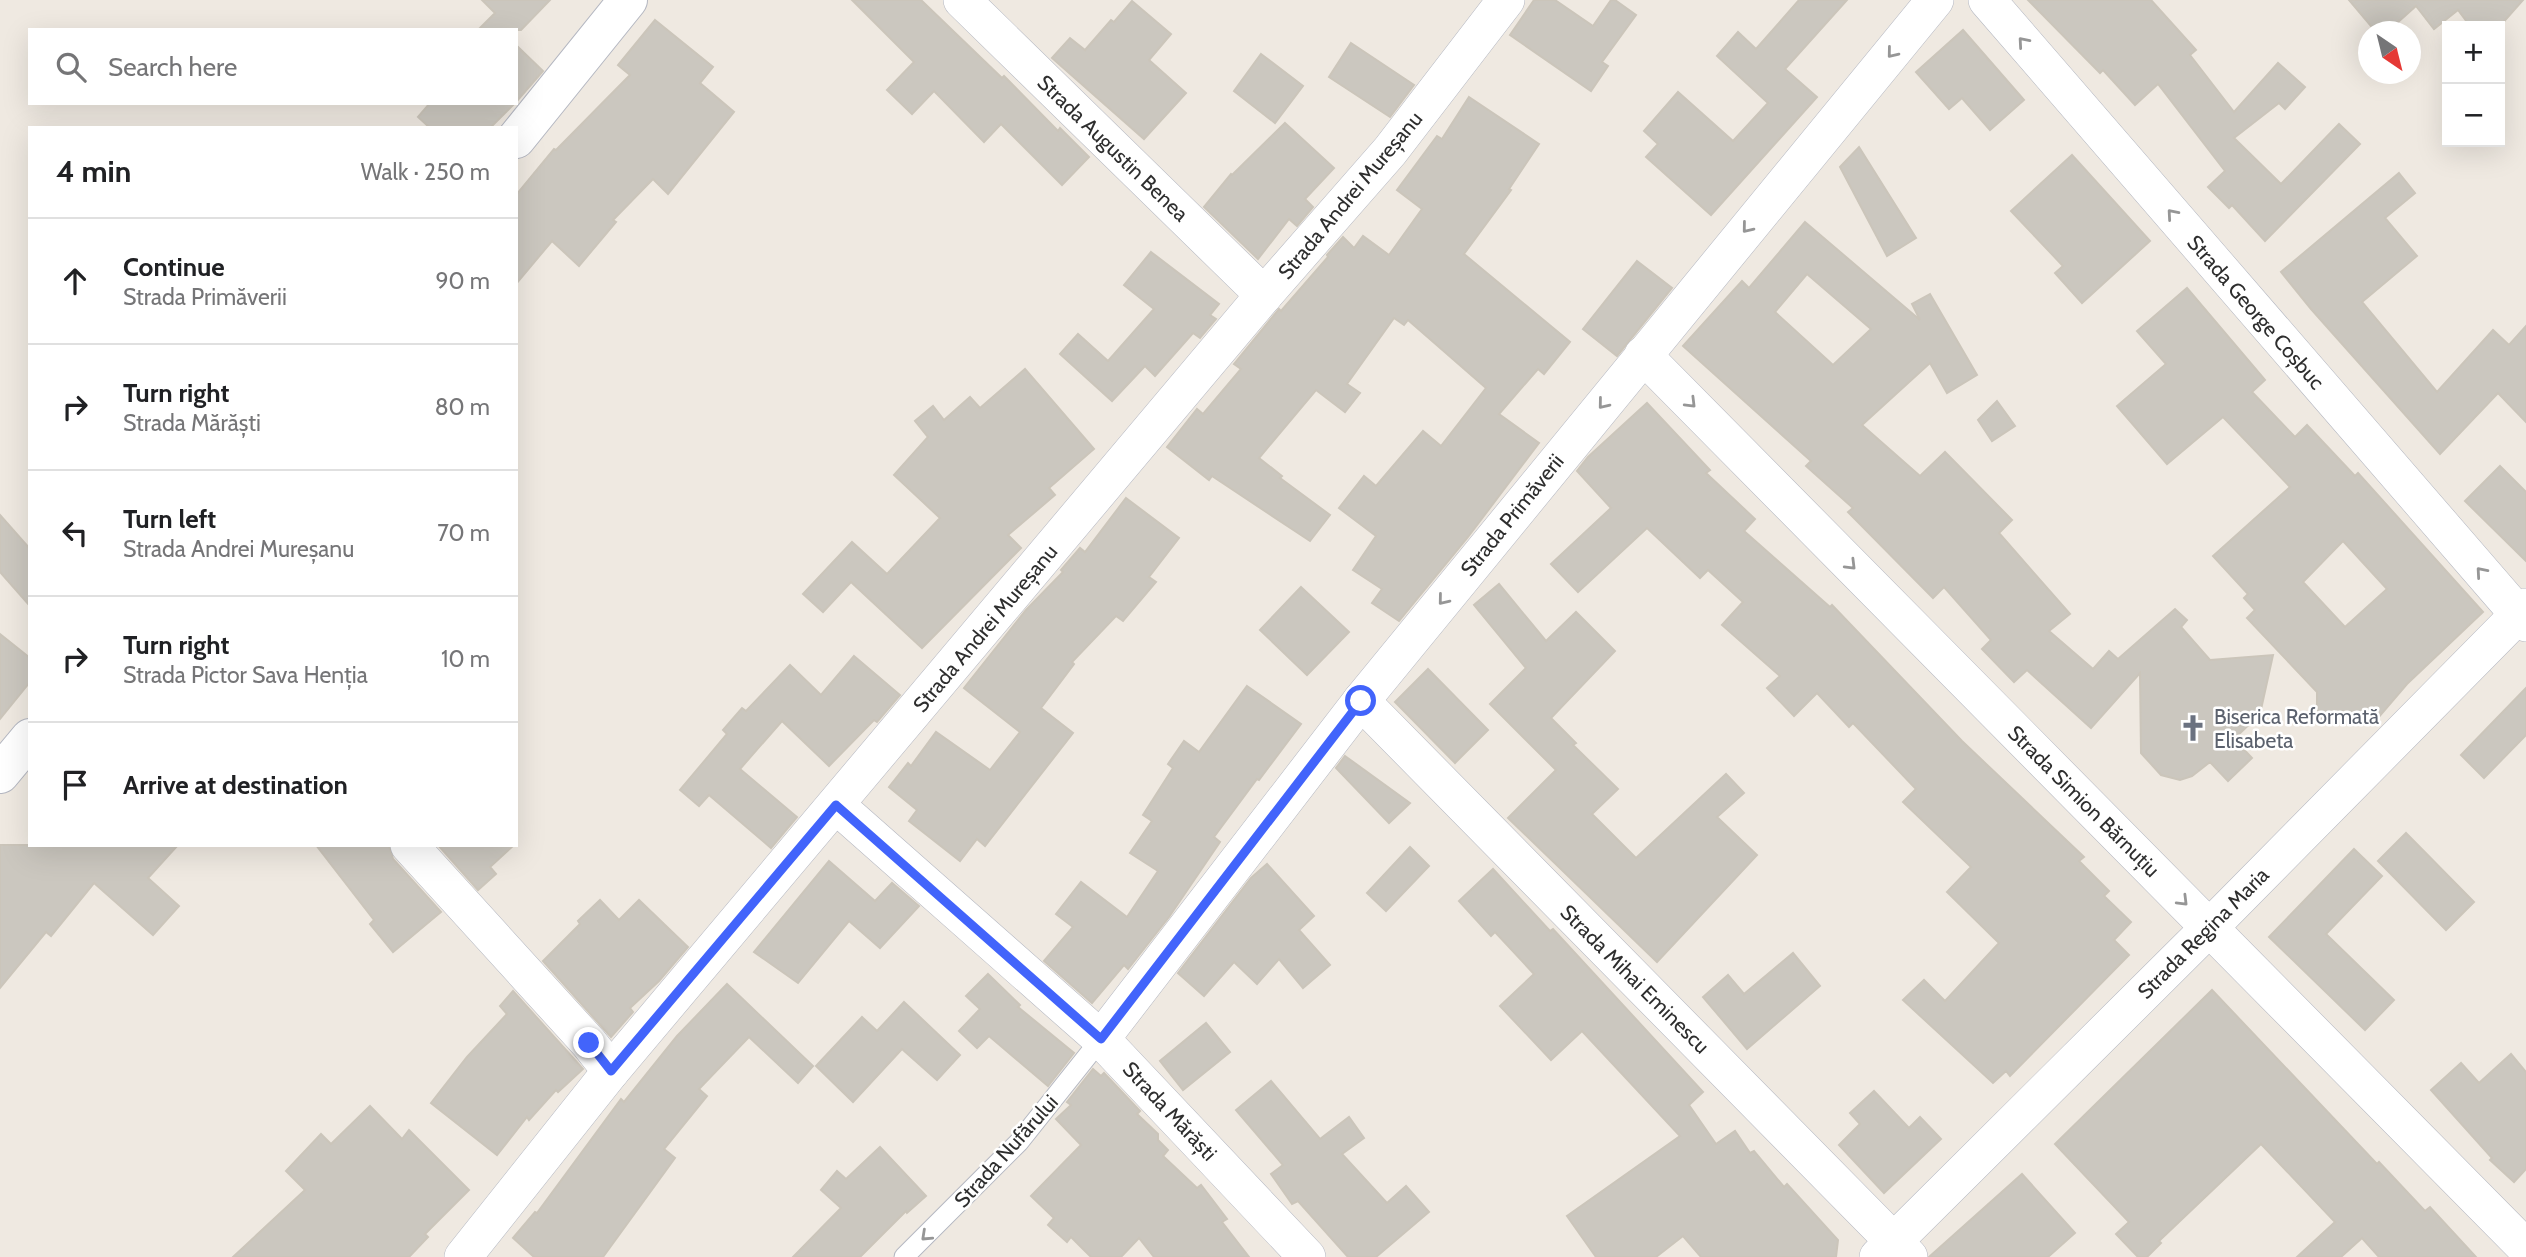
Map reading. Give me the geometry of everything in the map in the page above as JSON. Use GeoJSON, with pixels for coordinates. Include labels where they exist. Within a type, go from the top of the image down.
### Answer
{"type":"FeatureCollection","features":[{"type":"Feature","properties":{"kind":"main road"},"geometry":{"type":"LineString","coordinates":[[518,137],[628,0]]}},
{"type":"Feature","properties":{"kind":"main road"},"geometry":{"type":"LineString","coordinates":[[0,774],[28,740]]}},
{"type":"Feature","properties":{"kind":"street","name":"Strada Augustin Benea"},"geometry":{"type":"LineString","coordinates":[[962,0],[1265,295]]}},
{"type":"Feature","properties":{"kind":"street","name":"Strada Andrei Mureșanu"},"geometry":{"type":"LineString","coordinates":[[463,1257],[611,1071],[1265,295],[1390,151],[1506,0]]}},
{"type":"Feature","properties":{"kind":"street","name":"Strada Primăverii"},"geometry":{"type":"LineString","coordinates":[[1101,1039],[1361,701],[1935,0]]}},
{"type":"Feature","properties":{"kind":"street","name":"Strada George Coșbuc"},"geometry":{"type":"LineString","coordinates":[[1987,0],[2523,615]]}},
{"type":"Feature","properties":{"kind":"street","name":"Strada Simion Bărnuțiu"},"geometry":{"type":"LineString","coordinates":[[1643,355],[2526,1248]]}},
{"type":"Feature","properties":{"kind":"street","name":"Strada Regina Maria"},"geometry":{"type":"LineString","coordinates":[[1894,1252],[2209,928],[2523,615]]}},
{"type":"Feature","properties":{"kind":"street","name":"Strada Mihai Eminescu"},"geometry":{"type":"LineString","coordinates":[[1361,701],[1894,1252]]}},
{"type":"Feature","properties":{"kind":"street","name":"Strada Mărăști"},"geometry":{"type":"LineString","coordinates":[[836,805],[1101,1039],[1307,1257]]}},
{"type":"Feature","properties":{"kind":"street"},"geometry":{"type":"LineString","coordinates":[[411,847],[580,1033],[611,1071]]}},
{"type":"Feature","properties":{"kind":"lane","name":"Strada Nufărului"},"geometry":{"type":"LineString","coordinates":[[904,1257],[1019,1142],[1101,1039]]}},
{"type":"Feature","properties":{"kind":"building"},"geometry":{"type":"Polygon","coordinates":[[[482,0],[550,0],[521,30],[480,28],[495,13],[482,0]]]}},
{"type":"Feature","properties":{"kind":"building"},"geometry":{"type":"Polygon","coordinates":[[[852,0],[921,0],[1002,78],[1004,76],[1058,131],[1060,128],[1089,157],[1062,185],[1001,124],[984,142],[934,91],[912,114],[887,90],[914,62],[852,0]]]}},
{"type":"Feature","properties":{"kind":"building"},"geometry":{"type":"Polygon","coordinates":[[[1534,0],[1555,0],[1593,26],[1611,0],[1636,15],[1602,62],[1608,66],[1591,91],[1510,35],[1534,0]]]}},
{"type":"Feature","properties":{"kind":"building"},"geometry":{"type":"Polygon","coordinates":[[[1799,0],[1847,0],[1785,69],[1817,97],[1711,215],[1646,157],[1658,144],[1644,131],[1678,92],[1733,141],[1768,103],[1717,56],[1738,32],[1756,49],[1799,0]]]}},
{"type":"Feature","properties":{"kind":"building"},"geometry":{"type":"Polygon","coordinates":[[[2028,0],[2151,0],[2196,50],[2190,55],[2234,112],[2278,63],[2305,87],[2285,109],[2279,103],[2234,138],[2281,184],[2339,124],[2360,144],[2265,241],[2232,205],[2229,208],[2208,187],[2225,171],[2158,84],[2135,105],[2103,70],[2100,73],[2028,0]]]}},
{"type":"Feature","properties":{"kind":"building"},"geometry":{"type":"Polygon","coordinates":[[[2349,0],[2523,0],[2504,21],[2466,21],[2458,10],[2434,29],[2416,6],[2399,21],[2367,21],[2349,0]]]}},
{"type":"Feature","properties":{"kind":"building"},"geometry":{"type":"Polygon","coordinates":[[[1132,1],[1171,34],[1149,60],[1186,93],[1144,139],[1052,58],[1070,38],[1085,50],[1132,1]]]}},
{"type":"Feature","properties":{"kind":"building"},"geometry":{"type":"Polygon","coordinates":[[[655,20],[713,67],[700,83],[734,112],[668,194],[653,179],[613,220],[616,222],[579,266],[552,241],[518,282],[518,193],[554,149],[556,150],[630,75],[618,65],[655,20]]]}},
{"type":"Feature","properties":{"kind":"building"},"geometry":{"type":"Polygon","coordinates":[[[1963,30],[2024,100],[1990,130],[1962,98],[1949,109],[1916,72],[1963,30]]]}},
{"type":"Feature","properties":{"kind":"building"},"geometry":{"type":"Polygon","coordinates":[[[1351,43],[1414,85],[1390,117],[1329,77],[1351,43]]]}},
{"type":"Feature","properties":{"kind":"building"},"geometry":{"type":"Polygon","coordinates":[[[518,47],[543,71],[518,100],[518,47]]]}},
{"type":"Feature","properties":{"kind":"building"},"geometry":{"type":"Polygon","coordinates":[[[1261,54],[1303,86],[1275,123],[1234,91],[1261,54]]]}},
{"type":"Feature","properties":{"kind":"building"},"geometry":{"type":"Polygon","coordinates":[[[1469,97],[1539,144],[1509,189],[1511,190],[1464,254],[1570,342],[1544,374],[1538,369],[1499,414],[1539,443],[1468,537],[1399,621],[1372,603],[1382,589],[1353,570],[1376,536],[1339,508],[1364,476],[1376,486],[1423,431],[1441,446],[1486,388],[1408,320],[1404,325],[1394,318],[1347,384],[1360,393],[1345,412],[1316,390],[1259,458],[1282,476],[1280,478],[1330,515],[1310,541],[1212,476],[1209,480],[1167,447],[1197,409],[1203,414],[1241,369],[1234,364],[1343,237],[1354,248],[1363,236],[1389,255],[1422,209],[1397,190],[1437,136],[1442,139],[1469,97]]]}},
{"type":"Feature","properties":{"kind":"building"},"geometry":{"type":"Polygon","coordinates":[[[428,105],[513,105],[492,126],[428,126],[418,117],[428,105]]]}},
{"type":"Feature","properties":{"kind":"building"},"geometry":{"type":"Polygon","coordinates":[[[1285,123],[1334,168],[1305,199],[1313,207],[1297,226],[1289,219],[1258,259],[1204,207],[1231,174],[1285,123]]]}},
{"type":"Feature","properties":{"kind":"building"},"geometry":{"type":"Polygon","coordinates":[[[1859,147],[1916,238],[1887,256],[1840,167],[1859,147]]]}},
{"type":"Feature","properties":{"kind":"building"},"geometry":{"type":"Polygon","coordinates":[[[2072,155],[2150,241],[2082,303],[2055,273],[2063,266],[2011,211],[2072,155]]]}},
{"type":"Feature","properties":{"kind":"building"},"geometry":{"type":"Polygon","coordinates":[[[2399,173],[2415,193],[2385,218],[2417,256],[2362,302],[2437,392],[2493,330],[2509,345],[2526,326],[2526,422],[2498,393],[2440,454],[2281,272],[2399,173]]]}},
{"type":"Feature","properties":{"kind":"building"},"geometry":{"type":"Polygon","coordinates":[[[1805,222],[1920,320],[1912,304],[1930,294],[1977,375],[1947,393],[1930,363],[1862,425],[1920,476],[1945,452],[2012,520],[1999,533],[2070,614],[2049,631],[2093,669],[2109,651],[2118,659],[2175,609],[2187,620],[2181,627],[2210,660],[2273,655],[2260,714],[2234,739],[2252,758],[2228,781],[2210,762],[2192,776],[2180,780],[2161,775],[2141,753],[2140,673],[2091,728],[2027,670],[2014,682],[1982,649],[1991,640],[1944,587],[1933,598],[1848,512],[1853,508],[1806,466],[1811,461],[1683,346],[1742,281],[1749,288],[1805,222]],[[1807,274],[1775,312],[1833,365],[1871,329],[1807,274]]]}},
{"type":"Feature","properties":{"kind":"building"},"geometry":{"type":"Polygon","coordinates":[[[1151,252],[1219,304],[1210,315],[1216,319],[1200,338],[1193,333],[1155,376],[1145,366],[1112,401],[1060,354],[1078,334],[1108,361],[1154,309],[1124,285],[1151,252]]]}},
{"type":"Feature","properties":{"kind":"building"},"geometry":{"type":"Polygon","coordinates":[[[1637,261],[1672,288],[1617,356],[1583,329],[1637,261]]]}},
{"type":"Feature","properties":{"kind":"building"},"geometry":{"type":"Polygon","coordinates":[[[2187,288],[2265,380],[2252,392],[2295,437],[2307,425],[2355,476],[2358,473],[2483,612],[2407,684],[2372,725],[2317,722],[2317,692],[2247,618],[2255,610],[2244,598],[2248,594],[2213,556],[2290,487],[2223,417],[2167,464],[2117,406],[2166,364],[2137,331],[2187,288]],[[2343,541],[2303,582],[2345,627],[2387,589],[2343,541]]]}},
{"type":"Feature","properties":{"kind":"building"},"geometry":{"type":"Polygon","coordinates":[[[1025,369],[1094,449],[1049,488],[1055,495],[1008,535],[1021,548],[922,648],[851,582],[823,612],[803,594],[852,542],[887,574],[940,518],[894,475],[928,437],[915,421],[933,406],[944,420],[970,397],[980,408],[1025,369]]]}},
{"type":"Feature","properties":{"kind":"building"},"geometry":{"type":"Polygon","coordinates":[[[1997,401],[2015,426],[1992,441],[1978,420],[1997,401]]]}},
{"type":"Feature","properties":{"kind":"building"},"geometry":{"type":"Polygon","coordinates":[[[1647,403],[1710,470],[1706,473],[1755,519],[1744,531],[1830,607],[1832,605],[1962,741],[2084,857],[2079,861],[2109,891],[2104,896],[2131,922],[2114,940],[2129,955],[2010,1076],[2006,1071],[1993,1083],[1903,1000],[1924,980],[1945,1001],[1999,943],[1947,892],[1971,867],[1903,802],[1916,789],[1853,723],[1849,727],[1817,693],[1794,716],[1767,688],[1780,676],[1722,625],[1743,602],[1708,570],[1700,578],[1647,528],[1578,592],[1551,564],[1611,508],[1577,471],[1588,457],[1647,403]]]}},
{"type":"Feature","properties":{"kind":"building"},"geometry":{"type":"Polygon","coordinates":[[[2500,466],[2526,492],[2526,561],[2465,501],[2500,466]]]}},
{"type":"Feature","properties":{"kind":"building"},"geometry":{"type":"Polygon","coordinates":[[[1126,498],[1179,538],[1149,577],[1156,582],[1123,621],[1116,616],[1072,662],[1074,664],[1041,708],[1073,733],[985,846],[977,839],[960,861],[909,821],[917,810],[889,787],[908,763],[911,766],[936,732],[990,770],[1020,732],[964,688],[1026,610],[1063,572],[1061,570],[1080,548],[1085,552],[1126,498]]]}},
{"type":"Feature","properties":{"kind":"building"},"geometry":{"type":"Polygon","coordinates":[[[0,515],[28,547],[28,604],[0,572],[0,515]]]}},
{"type":"Feature","properties":{"kind":"building"},"geometry":{"type":"Polygon","coordinates":[[[1499,584],[1546,641],[1576,612],[1615,651],[1551,718],[1576,743],[1573,745],[1618,789],[1592,814],[1636,858],[1726,774],[1744,793],[1717,817],[1757,855],[1657,962],[1508,818],[1556,770],[1490,704],[1526,668],[1474,605],[1499,584]]]}},
{"type":"Feature","properties":{"kind":"building"},"geometry":{"type":"Polygon","coordinates":[[[1301,587],[1349,632],[1307,675],[1260,630],[1301,587]]]}},
{"type":"Feature","properties":{"kind":"building"},"geometry":{"type":"Polygon","coordinates":[[[0,634],[28,656],[28,684],[0,719],[0,634]]]}},
{"type":"Feature","properties":{"kind":"building"},"geometry":{"type":"Polygon","coordinates":[[[854,656],[900,695],[877,722],[874,720],[829,766],[782,721],[740,769],[797,817],[771,848],[709,795],[699,806],[680,790],[727,734],[723,730],[742,708],[746,711],[790,665],[821,695],[854,656]]]}},
{"type":"Feature","properties":{"kind":"building"},"geometry":{"type":"Polygon","coordinates":[[[1428,669],[1488,730],[1455,763],[1395,702],[1428,669]]]}},
{"type":"Feature","properties":{"kind":"building"},"geometry":{"type":"Polygon","coordinates":[[[1247,686],[1301,724],[1214,837],[1220,842],[1169,917],[1128,969],[1124,965],[1092,1003],[1044,961],[1073,927],[1056,914],[1081,882],[1127,917],[1158,871],[1130,853],[1152,821],[1143,815],[1173,768],[1168,764],[1184,741],[1199,752],[1247,686]]]}},
{"type":"Feature","properties":{"kind":"building"},"geometry":{"type":"Polygon","coordinates":[[[2526,688],[2526,735],[2484,778],[2461,755],[2526,688]]]}},
{"type":"Feature","properties":{"kind":"building"},"geometry":{"type":"Polygon","coordinates":[[[1345,756],[1410,803],[1389,823],[1336,768],[1345,756]]]}},
{"type":"Feature","properties":{"kind":"building"},"geometry":{"type":"Polygon","coordinates":[[[2406,833],[2474,902],[2446,930],[2378,861],[2406,833]]]}},
{"type":"Feature","properties":{"kind":"building"},"geometry":{"type":"Polygon","coordinates":[[[0,845],[176,847],[148,878],[179,906],[153,935],[94,883],[51,936],[46,932],[0,988],[0,845]]]}},
{"type":"Feature","properties":{"kind":"building"},"geometry":{"type":"Polygon","coordinates":[[[318,847],[390,847],[393,859],[441,912],[393,952],[370,924],[374,920],[318,847]]]}},
{"type":"Feature","properties":{"kind":"building"},"geometry":{"type":"Polygon","coordinates":[[[440,847],[512,847],[490,867],[496,874],[478,890],[440,847]]]}},
{"type":"Feature","properties":{"kind":"building"},"geometry":{"type":"Polygon","coordinates":[[[1410,847],[1429,866],[1386,911],[1367,893],[1410,847]]]}},
{"type":"Feature","properties":{"kind":"building"},"geometry":{"type":"Polygon","coordinates":[[[2354,849],[2382,876],[2326,934],[2394,1000],[2365,1030],[2269,937],[2354,849]]]}},
{"type":"Feature","properties":{"kind":"building"},"geometry":{"type":"Polygon","coordinates":[[[829,861],[875,901],[892,883],[919,906],[880,948],[849,921],[798,983],[754,952],[829,861]]]}},
{"type":"Feature","properties":{"kind":"building"},"geometry":{"type":"Polygon","coordinates":[[[1267,864],[1314,916],[1299,930],[1330,965],[1303,988],[1279,959],[1257,984],[1234,962],[1204,996],[1178,973],[1251,878],[1267,864]]]}},
{"type":"Feature","properties":{"kind":"building"},"geometry":{"type":"Polygon","coordinates":[[[1493,869],[1550,931],[1553,929],[1703,1092],[1689,1105],[1716,1144],[1735,1131],[1750,1153],[1754,1151],[1784,1187],[1787,1184],[1838,1240],[1836,1257],[1701,1257],[1683,1236],[1656,1257],[1596,1257],[1567,1216],[1680,1136],[1582,1031],[1551,1060],[1500,1006],[1534,974],[1495,932],[1491,936],[1459,901],[1493,869]]]}},
{"type":"Feature","properties":{"kind":"building"},"geometry":{"type":"Polygon","coordinates":[[[600,900],[619,920],[639,900],[688,947],[659,981],[630,1008],[633,1012],[611,1037],[543,961],[600,900]]]}},
{"type":"Feature","properties":{"kind":"building"},"geometry":{"type":"Polygon","coordinates":[[[1793,953],[1820,986],[1747,1049],[1703,997],[1728,975],[1744,994],[1793,953]]]}},
{"type":"Feature","properties":{"kind":"building"},"geometry":{"type":"Polygon","coordinates":[[[988,974],[1020,1005],[1018,1007],[1074,1053],[1048,1086],[989,1036],[977,1048],[959,1031],[980,1009],[966,996],[988,974]]]}},
{"type":"Feature","properties":{"kind":"building"},"geometry":{"type":"Polygon","coordinates":[[[727,984],[813,1066],[798,1083],[749,1037],[699,1089],[707,1096],[664,1149],[675,1158],[603,1257],[534,1257],[513,1238],[535,1212],[537,1213],[621,1099],[624,1102],[677,1036],[727,984]]]}},
{"type":"Feature","properties":{"kind":"building"},"geometry":{"type":"Polygon","coordinates":[[[2212,990],[2377,1164],[2379,1162],[2425,1211],[2430,1207],[2476,1257],[2379,1257],[2362,1238],[2341,1257],[2297,1257],[2335,1222],[2261,1144],[2159,1241],[2161,1243],[2147,1257],[2138,1257],[2116,1234],[2129,1222],[2055,1144],[2212,990]]]}},
{"type":"Feature","properties":{"kind":"building"},"geometry":{"type":"Polygon","coordinates":[[[513,991],[583,1069],[558,1092],[556,1090],[529,1120],[527,1117],[497,1155],[431,1103],[467,1057],[507,1014],[500,1006],[513,991]]]}},
{"type":"Feature","properties":{"kind":"building"},"geometry":{"type":"Polygon","coordinates":[[[904,1002],[960,1055],[937,1080],[902,1049],[853,1102],[816,1066],[862,1017],[877,1031],[904,1002]]]}},
{"type":"Feature","properties":{"kind":"building"},"geometry":{"type":"Polygon","coordinates":[[[1206,1023],[1230,1052],[1183,1090],[1160,1061],[1206,1023]]]}},
{"type":"Feature","properties":{"kind":"building"},"geometry":{"type":"Polygon","coordinates":[[[2511,1054],[2526,1072],[2526,1169],[2514,1182],[2490,1160],[2492,1158],[2431,1090],[2461,1063],[2479,1083],[2511,1054]]]}},
{"type":"Feature","properties":{"kind":"building"},"geometry":{"type":"Polygon","coordinates":[[[1093,1069],[1101,1076],[1104,1073],[1140,1111],[1137,1114],[1158,1134],[1158,1140],[1168,1150],[1163,1156],[1197,1188],[1201,1185],[1227,1219],[1222,1222],[1249,1257],[1154,1257],[1139,1238],[1121,1257],[1091,1257],[1071,1237],[1067,1242],[1048,1225],[1054,1218],[1031,1196],[1081,1145],[1056,1119],[1071,1105],[1067,1102],[1093,1069]]]}},
{"type":"Feature","properties":{"kind":"building"},"geometry":{"type":"Polygon","coordinates":[[[1271,1081],[1320,1139],[1349,1117],[1364,1138],[1342,1154],[1387,1203],[1406,1186],[1429,1212],[1376,1257],[1348,1257],[1298,1201],[1292,1204],[1271,1174],[1283,1165],[1236,1110],[1271,1081]]]}},
{"type":"Feature","properties":{"kind":"building"},"geometry":{"type":"Polygon","coordinates":[[[1874,1091],[1909,1128],[1920,1117],[1941,1139],[1884,1193],[1839,1145],[1860,1124],[1850,1113],[1874,1091]]]}},
{"type":"Feature","properties":{"kind":"building"},"geometry":{"type":"Polygon","coordinates":[[[370,1106],[402,1139],[409,1130],[469,1190],[425,1234],[428,1237],[409,1257],[233,1257],[305,1190],[286,1171],[321,1134],[331,1144],[370,1106]]]}},
{"type":"Feature","properties":{"kind":"building"},"geometry":{"type":"Polygon","coordinates":[[[880,1147],[926,1196],[907,1213],[906,1211],[860,1257],[793,1257],[841,1208],[821,1190],[837,1171],[846,1179],[880,1147]]]}},
{"type":"Feature","properties":{"kind":"building"},"geometry":{"type":"Polygon","coordinates":[[[2022,1174],[2075,1233],[2048,1257],[1929,1257],[2022,1174]]]}},
{"type":"Feature","properties":{"kind":"place","name":"Biserica Reformată Elisabeta"},"geometry":{"type":"Point","coordinates":[2193,728]}},
{"type":"Feature","properties":{"kind":"route"},"geometry":{"type":"LineString","coordinates":[[589,1043],[611,1071],[836,805],[1101,1039],[1361,701]]}}]}
